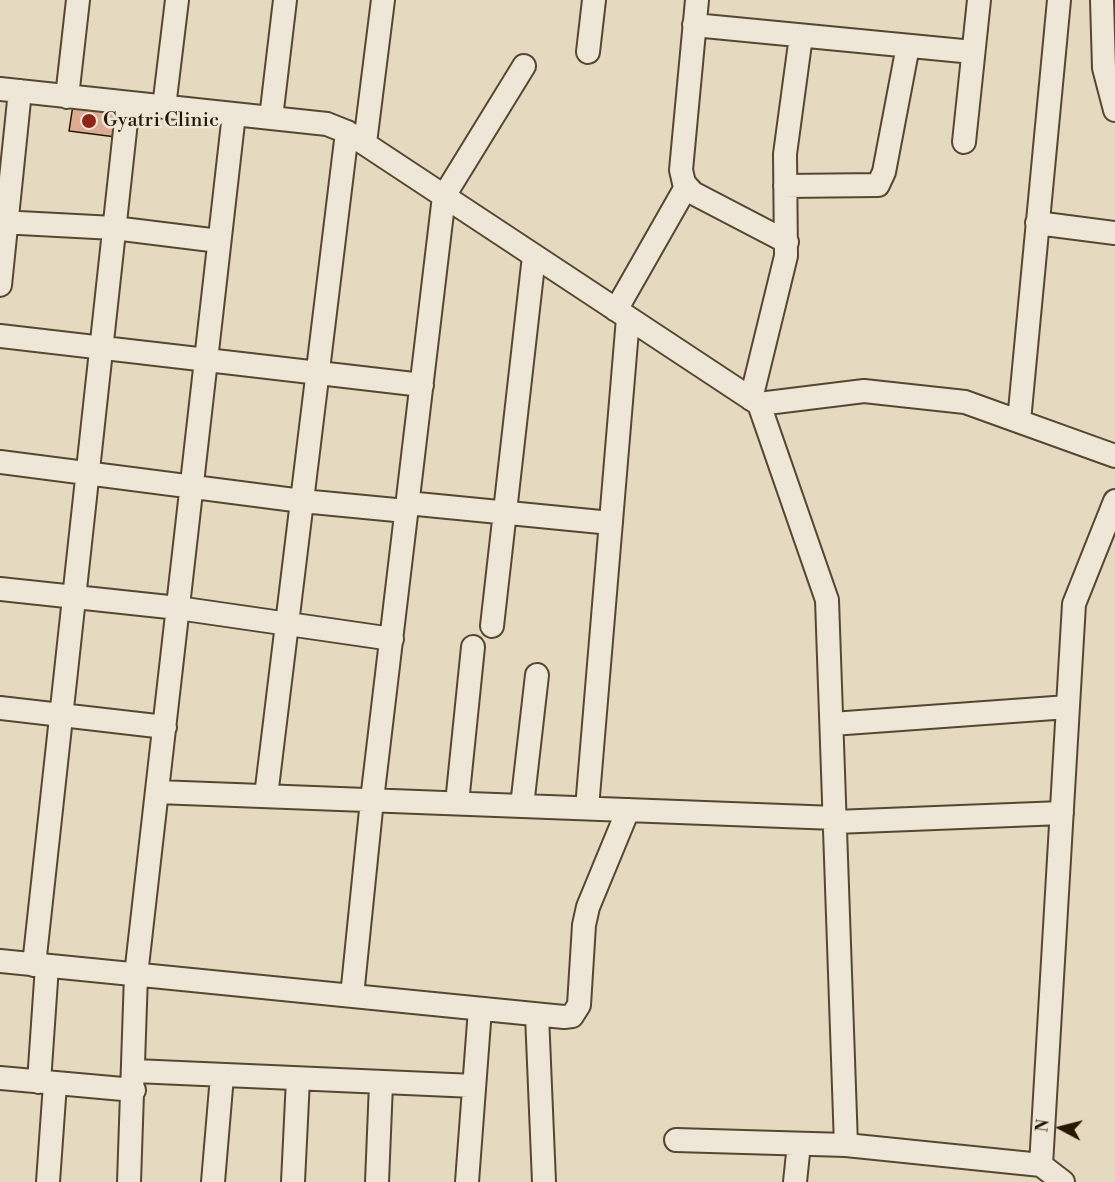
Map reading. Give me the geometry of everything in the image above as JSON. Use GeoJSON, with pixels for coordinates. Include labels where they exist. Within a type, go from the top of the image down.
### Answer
{"type":"FeatureCollection","features":[{"type":"Feature","properties":{"kind":"street"},"geometry":{"type":"LineString","coordinates":[[68,97],[78,0]]}},
{"type":"Feature","properties":{"kind":"street"},"geometry":{"type":"LineString","coordinates":[[164,107],[177,0]]}},
{"type":"Feature","properties":{"kind":"street"},"geometry":{"type":"LineString","coordinates":[[271,118],[285,0]]}},
{"type":"Feature","properties":{"kind":"street"},"geometry":{"type":"LineString","coordinates":[[266,796],[318,374],[356,137],[383,0]]}},
{"type":"Feature","properties":{"kind":"street"},"geometry":{"type":"LineString","coordinates":[[588,52],[594,0]]}},
{"type":"Feature","properties":{"kind":"street"},"geometry":{"type":"LineString","coordinates":[[587,808],[611,523],[622,314],[686,187],[681,170],[697,0]]}},
{"type":"Feature","properties":{"kind":"street"},"geometry":{"type":"LineString","coordinates":[[964,142],[979,0]]}},
{"type":"Feature","properties":{"kind":"street"},"geometry":{"type":"LineString","coordinates":[[1019,421],[1059,0]]}},
{"type":"Feature","properties":{"kind":"street"},"geometry":{"type":"LineString","coordinates":[[1102,0],[1104,68],[1115,110]]}},
{"type":"Feature","properties":{"kind":"street"},"geometry":{"type":"LineString","coordinates":[[694,25],[973,52]]}},
{"type":"Feature","properties":{"kind":"street"},"geometry":{"type":"LineString","coordinates":[[801,36],[785,154],[787,242],[755,402],[827,600],[846,1145]]}},
{"type":"Feature","properties":{"kind":"street"},"geometry":{"type":"LineString","coordinates":[[785,186],[878,185],[884,172],[908,46]]}},
{"type":"Feature","properties":{"kind":"street"},"geometry":{"type":"LineString","coordinates":[[352,996],[372,800],[444,196],[524,66]]}},
{"type":"Feature","properties":{"kind":"street"},"geometry":{"type":"LineString","coordinates":[[0,285],[10,90],[327,124],[356,137],[755,402],[864,391],[965,402],[1115,456]]}},
{"type":"Feature","properties":{"kind":"street"},"geometry":{"type":"LineString","coordinates":[[48,1182],[47,1083],[41,965],[61,716],[128,103]]}},
{"type":"Feature","properties":{"kind":"street"},"geometry":{"type":"LineString","coordinates":[[129,1182],[136,975],[234,114]]}},
{"type":"Feature","properties":{"kind":"street"},"geometry":{"type":"LineString","coordinates":[[686,187],[787,242]]}},
{"type":"Feature","properties":{"kind":"street"},"geometry":{"type":"LineString","coordinates":[[3,222],[114,228],[219,241]]}},
{"type":"Feature","properties":{"kind":"street"},"geometry":{"type":"LineString","coordinates":[[1037,223],[1115,233]]}},
{"type":"Feature","properties":{"kind":"street"},"geometry":{"type":"LineString","coordinates":[[492,626],[534,256]]}},
{"type":"Feature","properties":{"kind":"street"},"geometry":{"type":"LineString","coordinates":[[0,336],[422,385]]}},
{"type":"Feature","properties":{"kind":"street"},"geometry":{"type":"LineString","coordinates":[[0,462],[302,501],[505,513],[611,523]]}},
{"type":"Feature","properties":{"kind":"street"},"geometry":{"type":"LineString","coordinates":[[1041,1165],[1074,604],[1115,501]]}},
{"type":"Feature","properties":{"kind":"street"},"geometry":{"type":"LineString","coordinates":[[0,589],[178,608],[392,639]]}},
{"type":"Feature","properties":{"kind":"street"},"geometry":{"type":"LineString","coordinates":[[457,803],[473,647]]}},
{"type":"Feature","properties":{"kind":"street"},"geometry":{"type":"LineString","coordinates":[[522,806],[537,675]]}},
{"type":"Feature","properties":{"kind":"street"},"geometry":{"type":"LineString","coordinates":[[832,724],[1068,707]]}},
{"type":"Feature","properties":{"kind":"street"},"geometry":{"type":"LineString","coordinates":[[0,708],[165,727]]}},
{"type":"Feature","properties":{"kind":"street"},"geometry":{"type":"LineString","coordinates":[[157,792],[835,820],[1062,813]]}},
{"type":"Feature","properties":{"kind":"street"},"geometry":{"type":"LineString","coordinates":[[0,961],[564,1017],[577,1012],[586,915],[628,810]]}},
{"type":"Feature","properties":{"kind":"street"},"geometry":{"type":"LineString","coordinates":[[467,1182],[480,1009]]}},
{"type":"Feature","properties":{"kind":"street"},"geometry":{"type":"LineString","coordinates":[[537,1015],[543,1182]]}},
{"type":"Feature","properties":{"kind":"street"},"geometry":{"type":"LineString","coordinates":[[0,1078],[47,1083],[222,1076],[474,1086]]}},
{"type":"Feature","properties":{"kind":"street"},"geometry":{"type":"LineString","coordinates":[[213,1182],[222,1076]]}},
{"type":"Feature","properties":{"kind":"street"},"geometry":{"type":"LineString","coordinates":[[293,1182],[298,1079]]}},
{"type":"Feature","properties":{"kind":"street"},"geometry":{"type":"LineString","coordinates":[[377,1182],[381,1084]]}},
{"type":"Feature","properties":{"kind":"street"},"geometry":{"type":"LineString","coordinates":[[676,1140],[846,1145],[1041,1165],[1063,1182]]}},
{"type":"Feature","properties":{"kind":"street"},"geometry":{"type":"LineString","coordinates":[[795,1182],[799,1144]]}},
{"type":"Feature","properties":{"kind":"building"},"geometry":{"type":"Polygon","coordinates":[[[73,105],[119,111],[116,137],[69,131],[73,105]]]}},
{"type":"Feature","properties":{"kind":"place","name":"Gyatri Clinic"},"geometry":{"type":"Point","coordinates":[89,121]}}]}
